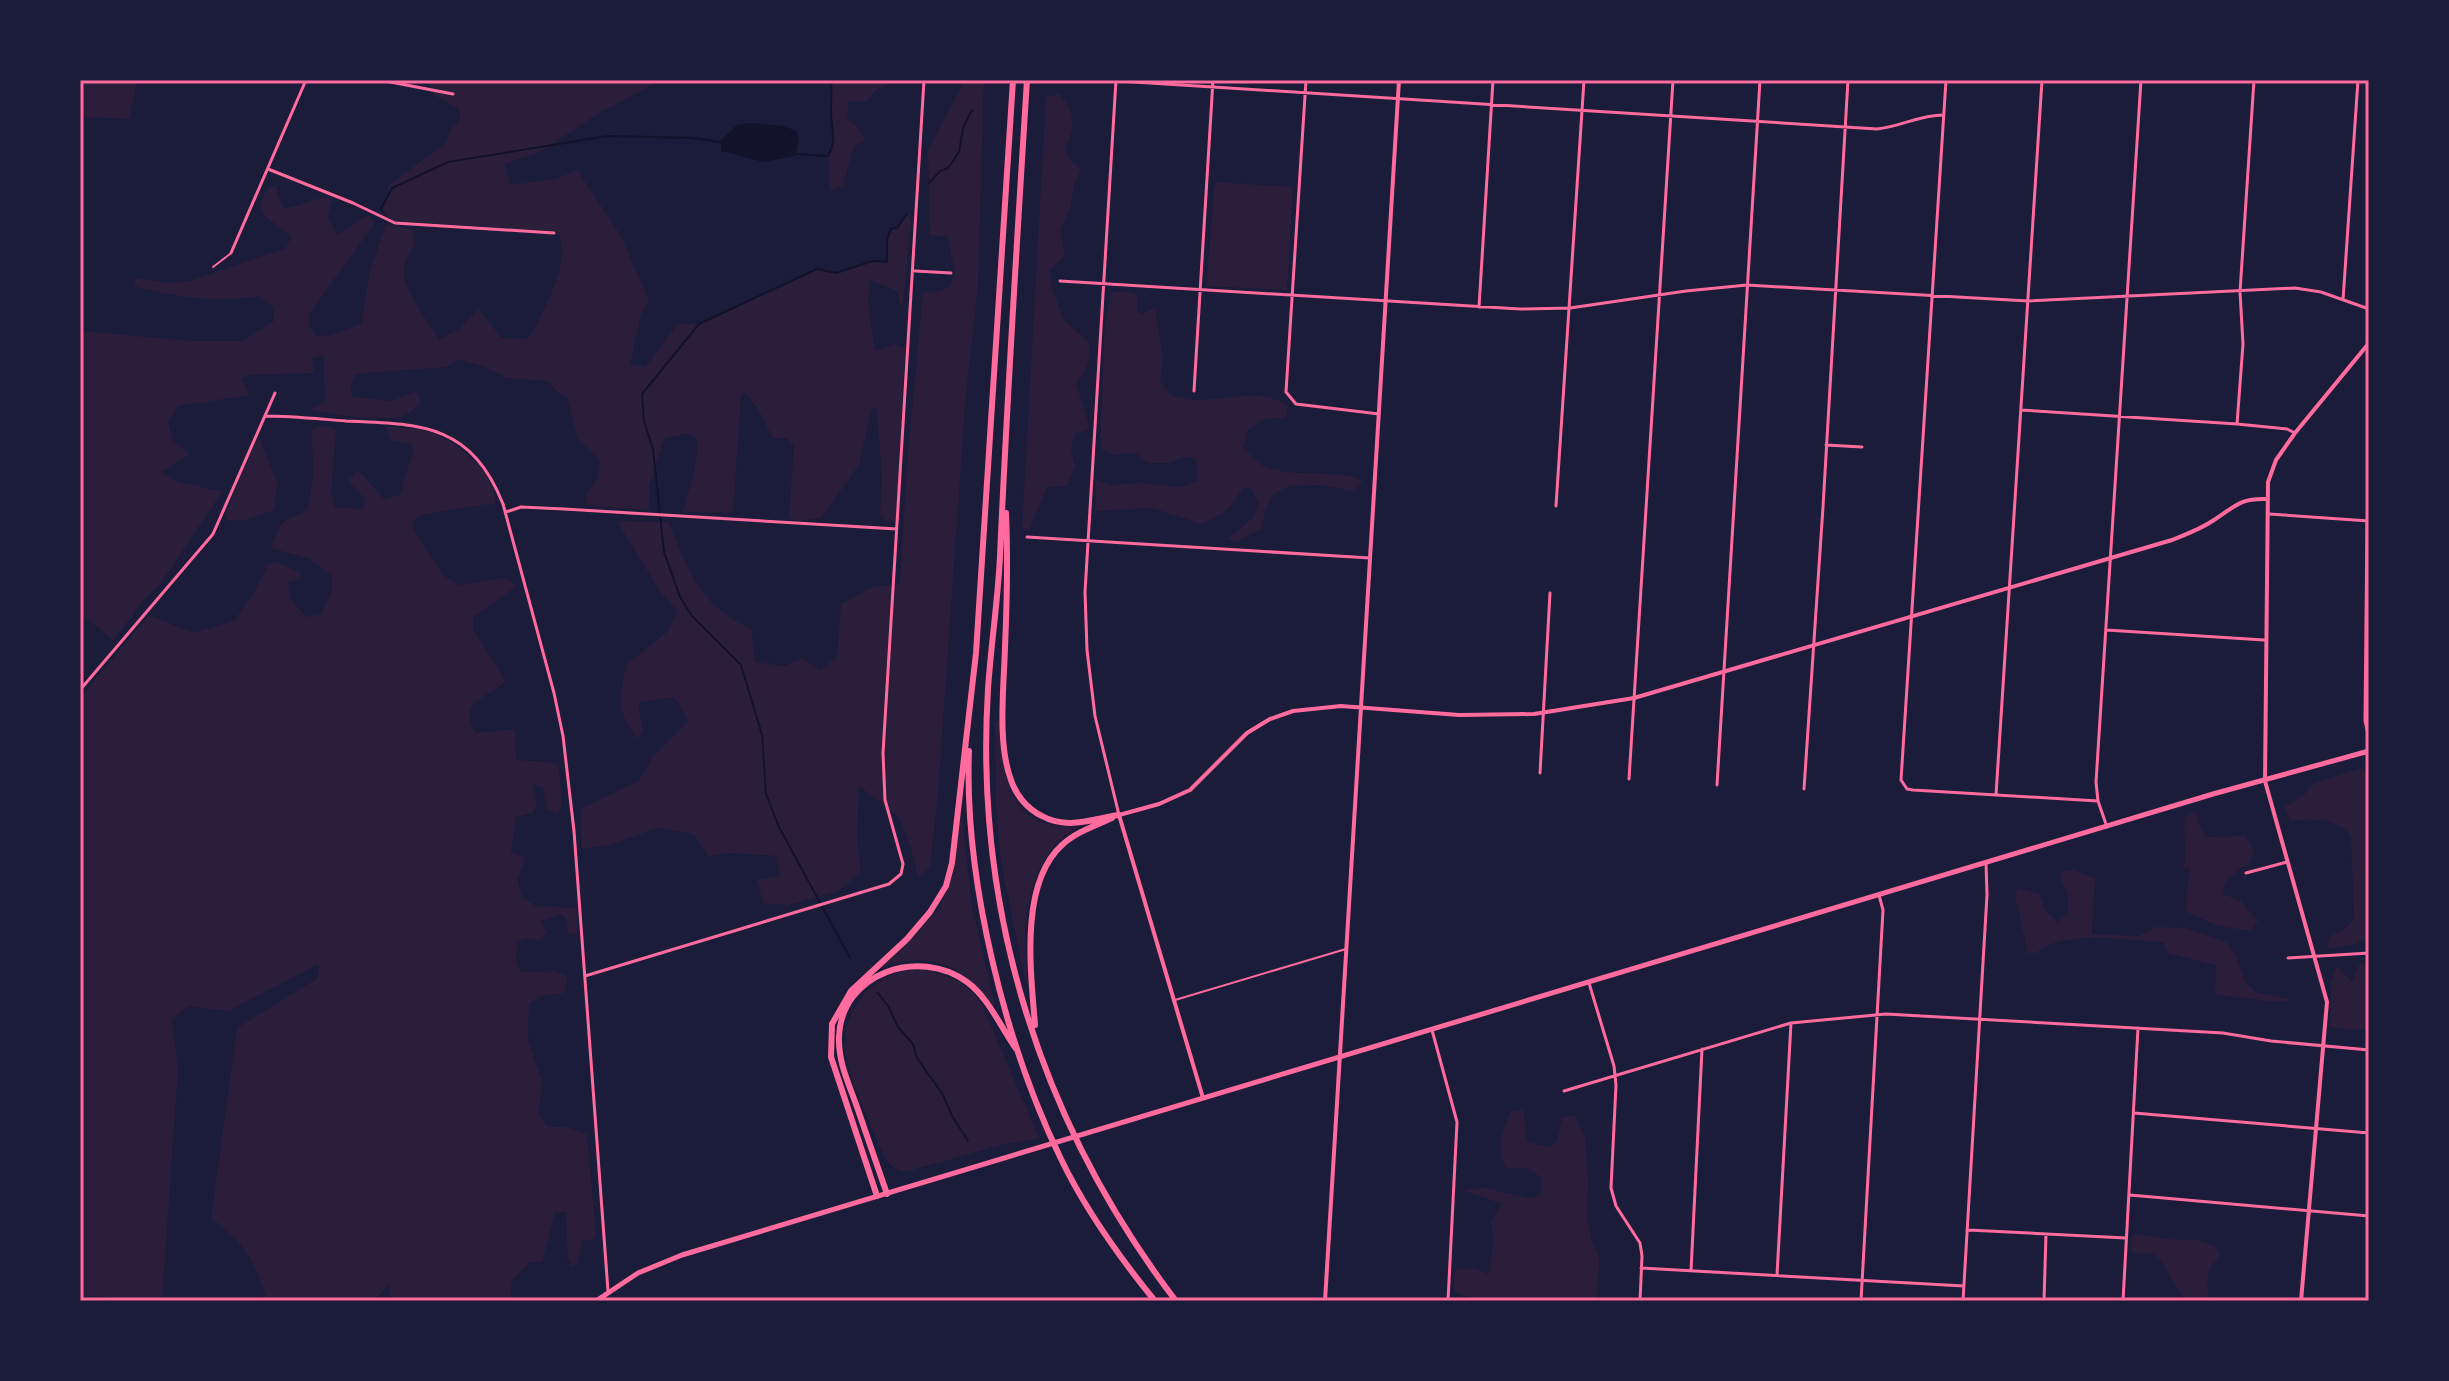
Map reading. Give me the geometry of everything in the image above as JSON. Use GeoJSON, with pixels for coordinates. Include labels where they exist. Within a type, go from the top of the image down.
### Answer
{"type":"FeatureCollection","features":[{"type":"Feature","properties":{"kind":"highway"},"geometry":{"type":"LineString","coordinates":[[1013,80],[970,720],[970,814],[994,964],[1021,1057],[1044,1120],[1062,1161],[1136,1279],[1155,1301]]}},
{"type":"Feature","properties":{"kind":"highway"},"geometry":{"type":"LineString","coordinates":[[1027,80],[1000,570],[988,690],[989,808],[994,870],[1012,963],[1064,1116],[1134,1245],[1176,1301]]}},
{"type":"Feature","properties":{"kind":"highway"},"geometry":{"type":"LineString","coordinates":[[1004,473],[1009,568],[1004,711],[1010,779],[1024,803],[1052,821],[1067,824],[1119,815]]}},
{"type":"Feature","properties":{"kind":"highway"},"geometry":{"type":"LineString","coordinates":[[877,1196],[831,1057],[832,1024],[851,991],[907,939],[930,912],[946,886],[952,863],[970,720]]}},
{"type":"Feature","properties":{"kind":"highway"},"geometry":{"type":"LineString","coordinates":[[1035,1036],[1031,936],[1041,878],[1053,855],[1063,844],[1119,815]]}},
{"type":"Feature","properties":{"kind":"highway"},"geometry":{"type":"LineString","coordinates":[[887,1194],[839,1055],[839,1029],[844,1014],[865,985],[888,970],[904,966],[925,965],[950,972],[981,995],[1021,1057]]}},
{"type":"Feature","properties":{"kind":"main road"},"geometry":{"type":"LineString","coordinates":[[600,1299],[659,1263],[1879,895],[2369,751]]}},
{"type":"Feature","properties":{"kind":"street"},"geometry":{"type":"LineString","coordinates":[[231,253],[306,80]]}},
{"type":"Feature","properties":{"kind":"street"},"geometry":{"type":"LineString","coordinates":[[380,80],[453,94]]}},
{"type":"Feature","properties":{"kind":"street"},"geometry":{"type":"LineString","coordinates":[[585,976],[889,884],[899,878],[903,868],[886,808],[882,771],[924,80]]}},
{"type":"Feature","properties":{"kind":"street"},"geometry":{"type":"LineString","coordinates":[[1102,80],[1845,127],[1887,128],[1920,116],[1943,115]]}},
{"type":"Feature","properties":{"kind":"street"},"geometry":{"type":"LineString","coordinates":[[1116,80],[1087,541],[1085,613],[1090,683],[1119,815],[1203,1098]]}},
{"type":"Feature","properties":{"kind":"street"},"geometry":{"type":"LineString","coordinates":[[1194,391],[1213,80]]}},
{"type":"Feature","properties":{"kind":"street"},"geometry":{"type":"LineString","coordinates":[[1306,80],[1286,392],[1291,401],[1302,405],[1379,414]]}},
{"type":"Feature","properties":{"kind":"street"},"geometry":{"type":"LineString","coordinates":[[1325,1301],[1399,80]]}},
{"type":"Feature","properties":{"kind":"street"},"geometry":{"type":"LineString","coordinates":[[1479,307],[1493,80]]}},
{"type":"Feature","properties":{"kind":"street"},"geometry":{"type":"LineString","coordinates":[[1556,506],[1584,80]]}},
{"type":"Feature","properties":{"kind":"street"},"geometry":{"type":"LineString","coordinates":[[1629,779],[1673,80]]}},
{"type":"Feature","properties":{"kind":"street"},"geometry":{"type":"LineString","coordinates":[[1717,785],[1760,80]]}},
{"type":"Feature","properties":{"kind":"street"},"geometry":{"type":"LineString","coordinates":[[1804,789],[1848,80]]}},
{"type":"Feature","properties":{"kind":"street"},"geometry":{"type":"LineString","coordinates":[[1946,80],[1902,783],[1913,790],[2098,801]]}},
{"type":"Feature","properties":{"kind":"street"},"geometry":{"type":"LineString","coordinates":[[1996,795],[2042,80]]}},
{"type":"Feature","properties":{"kind":"street"},"geometry":{"type":"LineString","coordinates":[[2107,827],[2098,801],[2096,782],[2141,80]]}},
{"type":"Feature","properties":{"kind":"street"},"geometry":{"type":"LineString","coordinates":[[2237,424],[2243,335],[2240,292],[2254,80]]}},
{"type":"Feature","properties":{"kind":"street"},"geometry":{"type":"LineString","coordinates":[[2343,300],[2358,80]]}},
{"type":"Feature","properties":{"kind":"street"},"geometry":{"type":"LineString","coordinates":[[268,169],[340,197],[395,223],[554,233]]}},
{"type":"Feature","properties":{"kind":"street"},"geometry":{"type":"LineString","coordinates":[[913,271],[951,273]]}},
{"type":"Feature","properties":{"kind":"street"},"geometry":{"type":"LineString","coordinates":[[1060,281],[1479,307],[1570,308],[1747,285],[2028,301],[2295,288],[2369,309]]}},
{"type":"Feature","properties":{"kind":"street"},"geometry":{"type":"LineString","coordinates":[[2301,1301],[2327,1002],[2265,781],[2267,499],[2270,471],[2295,433],[2369,343]]}},
{"type":"Feature","properties":{"kind":"street"},"geometry":{"type":"LineString","coordinates":[[80,690],[213,534],[275,393]]}},
{"type":"Feature","properties":{"kind":"street"},"geometry":{"type":"LineString","coordinates":[[2021,410],[2237,424],[2287,429],[2295,433]]}},
{"type":"Feature","properties":{"kind":"street"},"geometry":{"type":"LineString","coordinates":[[265,416],[402,423],[442,432],[475,455],[491,479],[505,512],[561,723],[574,831],[608,1292]]}},
{"type":"Feature","properties":{"kind":"street"},"geometry":{"type":"LineString","coordinates":[[1826,445],[1862,447]]}},
{"type":"Feature","properties":{"kind":"street"},"geometry":{"type":"LineString","coordinates":[[1119,815],[1159,804],[1190,790],[1247,733],[1270,719],[1309,708],[1361,707],[1459,715],[1544,713],[1634,698],[2196,531],[2238,502],[2267,499]]}},
{"type":"Feature","properties":{"kind":"street"},"geometry":{"type":"LineString","coordinates":[[505,512],[521,507],[897,529]]}},
{"type":"Feature","properties":{"kind":"street"},"geometry":{"type":"LineString","coordinates":[[2267,514],[2368,520],[2365,721],[2369,738]]}},
{"type":"Feature","properties":{"kind":"street"},"geometry":{"type":"LineString","coordinates":[[1027,537],[1370,558]]}},
{"type":"Feature","properties":{"kind":"street"},"geometry":{"type":"LineString","coordinates":[[1540,773],[1550,593]]}},
{"type":"Feature","properties":{"kind":"street"},"geometry":{"type":"LineString","coordinates":[[2106,630],[2264,640]]}},
{"type":"Feature","properties":{"kind":"street"},"geometry":{"type":"LineString","coordinates":[[2246,873],[2287,862]]}},
{"type":"Feature","properties":{"kind":"street"},"geometry":{"type":"LineString","coordinates":[[1963,1301],[1987,895],[1986,863]]}},
{"type":"Feature","properties":{"kind":"street"},"geometry":{"type":"LineString","coordinates":[[1861,1301],[1883,910],[1879,895]]}},
{"type":"Feature","properties":{"kind":"street"},"geometry":{"type":"LineString","coordinates":[[2288,958],[2369,953]]}},
{"type":"Feature","properties":{"kind":"street"},"geometry":{"type":"LineString","coordinates":[[1589,983],[1615,1074],[1611,1188],[1620,1214],[1640,1243],[1640,1301]]}},
{"type":"Feature","properties":{"kind":"street"},"geometry":{"type":"LineString","coordinates":[[1564,1091],[1791,1023],[1891,1013],[2223,1033],[2369,1050]]}},
{"type":"Feature","properties":{"kind":"street"},"geometry":{"type":"LineString","coordinates":[[1777,1276],[1791,1023]]}},
{"type":"Feature","properties":{"kind":"street"},"geometry":{"type":"LineString","coordinates":[[2123,1301],[2138,1028]]}},
{"type":"Feature","properties":{"kind":"street"},"geometry":{"type":"LineString","coordinates":[[1432,1030],[1457,1122],[1448,1301]]}},
{"type":"Feature","properties":{"kind":"street"},"geometry":{"type":"LineString","coordinates":[[1691,1271],[1702,1049]]}},
{"type":"Feature","properties":{"kind":"street"},"geometry":{"type":"LineString","coordinates":[[2133,1113],[2369,1133]]}},
{"type":"Feature","properties":{"kind":"street"},"geometry":{"type":"LineString","coordinates":[[2129,1195],[2369,1216]]}},
{"type":"Feature","properties":{"kind":"street"},"geometry":{"type":"LineString","coordinates":[[1968,1230],[2126,1238]]}},
{"type":"Feature","properties":{"kind":"street"},"geometry":{"type":"LineString","coordinates":[[2044,1301],[2046,1234]]}},
{"type":"Feature","properties":{"kind":"street"},"geometry":{"type":"LineString","coordinates":[[1641,1268],[1964,1286]]}},
{"type":"Feature","properties":{"kind":"lane"},"geometry":{"type":"LineString","coordinates":[[213,267],[231,253]]}},
{"type":"Feature","properties":{"kind":"lane"},"geometry":{"type":"LineString","coordinates":[[1174,1000],[1346,949]]}},
{"type":"Feature","properties":{"kind":"shaded area"},"geometry":{"type":"Polygon","coordinates":[[[80,80],[137,80],[129,119],[80,117],[80,80]]]}},
{"type":"Feature","properties":{"kind":"shaded area"},"geometry":{"type":"Polygon","coordinates":[[[427,80],[657,80],[542,151],[505,164],[510,185],[556,179],[577,170],[621,236],[649,301],[641,314],[630,365],[645,367],[678,324],[699,324],[817,269],[836,273],[873,261],[887,262],[887,240],[891,229],[897,228],[907,214],[911,222],[903,304],[900,306],[897,291],[870,280],[868,302],[875,351],[895,344],[905,349],[896,521],[887,522],[880,515],[882,479],[877,409],[872,408],[859,465],[821,518],[798,521],[789,518],[794,447],[788,438],[773,438],[758,409],[745,393],[741,394],[733,513],[683,512],[695,467],[698,440],[687,433],[664,439],[650,484],[649,510],[586,505],[587,493],[598,478],[600,460],[578,440],[567,397],[555,390],[549,381],[507,378],[488,368],[458,359],[446,367],[356,374],[350,387],[353,397],[392,401],[416,391],[421,403],[408,414],[398,417],[345,416],[311,409],[325,401],[323,355],[312,359],[314,373],[247,375],[242,380],[250,395],[179,406],[168,422],[173,441],[190,454],[161,472],[173,480],[222,492],[161,583],[113,641],[80,612],[80,331],[192,341],[242,341],[274,321],[273,307],[259,296],[196,298],[134,286],[136,278],[169,283],[190,281],[286,248],[291,237],[260,208],[272,186],[276,185],[284,208],[320,198],[333,198],[327,217],[337,234],[370,215],[375,223],[310,313],[308,325],[317,336],[331,335],[361,324],[370,271],[386,224],[413,230],[415,245],[404,267],[404,275],[414,299],[439,339],[458,330],[478,309],[502,338],[527,339],[535,328],[560,267],[561,242],[557,232],[395,221],[386,216],[383,209],[389,185],[446,143],[450,130],[460,120],[459,109],[434,95],[427,80]]]}},
{"type":"Feature","properties":{"kind":"shaded area"},"geometry":{"type":"Polygon","coordinates":[[[831,80],[917,80],[889,83],[867,101],[849,102],[847,119],[857,126],[865,140],[854,146],[843,186],[830,191],[828,156],[834,140],[830,111],[831,80]]]}},
{"type":"Feature","properties":{"kind":"shaded area"},"geometry":{"type":"Polygon","coordinates":[[[965,80],[984,80],[978,284],[965,405],[930,868],[918,877],[899,817],[859,786],[857,834],[861,872],[839,891],[788,905],[763,903],[757,880],[780,876],[776,856],[731,853],[709,856],[693,834],[657,828],[610,845],[582,849],[580,809],[639,781],[651,759],[689,721],[674,697],[638,703],[643,730],[638,739],[623,712],[621,696],[626,665],[668,631],[677,611],[659,590],[617,521],[668,522],[690,571],[707,597],[733,619],[751,629],[755,662],[785,666],[803,658],[820,671],[837,657],[841,604],[873,587],[900,584],[907,464],[923,293],[937,292],[950,286],[955,272],[947,236],[930,235],[928,150],[965,80]]]}},
{"type":"Feature","properties":{"kind":"shaded area"},"geometry":{"type":"Polygon","coordinates":[[[1059,94],[1069,107],[1072,120],[1071,134],[1065,148],[1071,161],[1081,169],[1069,211],[1060,229],[1065,256],[1049,270],[1064,320],[1089,342],[1087,364],[1076,383],[1089,425],[1088,430],[1074,434],[1071,451],[1075,466],[1067,486],[1047,487],[1029,531],[1022,529],[1046,97],[1059,94]]]}},
{"type":"Feature","properties":{"kind":"shaded area"},"geometry":{"type":"Polygon","coordinates":[[[737,125],[783,126],[796,131],[799,139],[795,156],[764,162],[721,151],[721,140],[737,125]]]}},
{"type":"Feature","properties":{"kind":"shaded area"},"geometry":{"type":"Polygon","coordinates":[[[1215,182],[1293,187],[1287,290],[1206,286],[1215,182]]]}},
{"type":"Feature","properties":{"kind":"shaded area"},"geometry":{"type":"Polygon","coordinates":[[[1125,291],[1137,295],[1137,312],[1143,314],[1155,307],[1163,358],[1160,381],[1172,396],[1198,400],[1256,396],[1278,401],[1288,406],[1286,418],[1266,418],[1248,430],[1243,448],[1262,465],[1273,469],[1338,475],[1363,481],[1352,491],[1298,485],[1278,491],[1267,505],[1261,529],[1236,542],[1227,539],[1254,517],[1258,503],[1252,490],[1244,487],[1228,510],[1202,524],[1152,508],[1096,511],[1096,480],[1112,485],[1143,483],[1175,487],[1197,480],[1196,458],[1182,457],[1170,463],[1148,463],[1136,453],[1114,455],[1103,451],[1100,437],[1105,322],[1111,293],[1125,291]]]}},
{"type":"Feature","properties":{"kind":"shaded area"},"geometry":{"type":"Polygon","coordinates":[[[322,425],[336,430],[331,493],[335,507],[363,509],[365,499],[348,481],[358,470],[384,499],[400,495],[413,451],[411,444],[390,440],[386,426],[424,430],[445,439],[475,462],[490,481],[494,492],[495,503],[420,515],[412,527],[443,575],[458,585],[506,578],[516,587],[473,617],[473,629],[506,681],[472,707],[471,723],[476,733],[515,729],[516,760],[551,762],[559,768],[562,804],[558,813],[547,810],[543,787],[533,784],[537,804],[533,813],[516,817],[511,852],[525,858],[518,881],[522,897],[536,906],[576,908],[578,933],[568,935],[567,920],[562,914],[541,921],[547,933],[539,940],[525,938],[517,942],[516,962],[521,972],[556,971],[568,977],[564,993],[542,996],[529,1004],[528,1040],[542,1081],[539,1116],[548,1127],[565,1127],[587,1134],[596,1235],[592,1241],[583,1239],[577,1264],[572,1267],[568,1259],[566,1212],[555,1213],[542,1262],[531,1262],[512,1280],[510,1301],[390,1301],[390,1284],[374,1301],[267,1301],[258,1274],[241,1245],[211,1218],[237,1028],[318,978],[319,964],[228,1011],[188,1006],[172,1020],[178,1070],[162,1301],[80,1295],[80,698],[149,615],[193,633],[234,621],[268,565],[277,562],[300,573],[300,579],[288,583],[290,598],[306,617],[321,614],[332,590],[332,576],[308,558],[270,548],[282,523],[307,510],[314,474],[311,429],[322,425]]]}},
{"type":"Feature","properties":{"kind":"shaded area"},"geometry":{"type":"Polygon","coordinates":[[[260,438],[277,482],[274,510],[243,521],[227,520],[225,515],[255,443],[260,438]]]}},
{"type":"Feature","properties":{"kind":"shaded area"},"geometry":{"type":"Polygon","coordinates":[[[995,721],[1000,721],[1008,784],[1023,810],[1035,819],[1052,825],[1077,827],[1060,839],[1047,855],[1031,894],[1025,938],[1028,979],[1025,981],[1000,855],[995,721]]]}},
{"type":"Feature","properties":{"kind":"shaded area"},"geometry":{"type":"Polygon","coordinates":[[[2362,768],[2369,777],[2369,938],[2356,944],[2327,949],[2329,937],[2346,928],[2354,919],[2351,836],[2331,822],[2291,820],[2285,807],[2303,796],[2314,783],[2362,768]]]}},
{"type":"Feature","properties":{"kind":"shaded area"},"geometry":{"type":"Polygon","coordinates":[[[2196,812],[2207,837],[2245,836],[2254,850],[2250,863],[2228,879],[2223,894],[2241,901],[2258,921],[2251,931],[2218,926],[2185,911],[2190,869],[2183,868],[2185,817],[2196,812]]]}},
{"type":"Feature","properties":{"kind":"shaded area"},"geometry":{"type":"Polygon","coordinates":[[[959,817],[962,817],[972,907],[993,1005],[965,976],[944,964],[908,961],[873,972],[936,912],[954,866],[959,817]]]}},
{"type":"Feature","properties":{"kind":"shaded area"},"geometry":{"type":"Polygon","coordinates":[[[2072,870],[2095,878],[2092,934],[2139,936],[2155,927],[2185,928],[2226,942],[2235,954],[2245,981],[2255,992],[2293,1000],[2272,1002],[2215,994],[2216,965],[2168,953],[2163,942],[2079,938],[2028,953],[2015,896],[2018,888],[2040,894],[2045,911],[2058,922],[2068,913],[2068,894],[2060,872],[2072,870]]]}},
{"type":"Feature","properties":{"kind":"shaded area"},"geometry":{"type":"Polygon","coordinates":[[[2369,962],[2369,1029],[2348,1030],[2330,1026],[2331,981],[2337,966],[2352,982],[2359,965],[2369,962]]]}},
{"type":"Feature","properties":{"kind":"shaded area"},"geometry":{"type":"Polygon","coordinates":[[[909,969],[948,977],[965,986],[980,1000],[1039,1138],[1001,1145],[908,1171],[896,1169],[888,1161],[850,1073],[846,1029],[851,1014],[868,990],[880,981],[909,969]]]}},
{"type":"Feature","properties":{"kind":"shaded area"},"geometry":{"type":"Polygon","coordinates":[[[1523,1109],[1527,1142],[1550,1147],[1557,1141],[1562,1118],[1575,1115],[1585,1138],[1587,1219],[1599,1256],[1597,1301],[1500,1301],[1464,1296],[1453,1290],[1455,1270],[1472,1268],[1489,1274],[1494,1240],[1491,1222],[1502,1204],[1463,1190],[1485,1188],[1532,1199],[1542,1192],[1540,1177],[1528,1168],[1506,1168],[1501,1154],[1503,1133],[1510,1112],[1523,1109]]]}},
{"type":"Feature","properties":{"kind":"shaded area"},"geometry":{"type":"Polygon","coordinates":[[[2133,1234],[2195,1240],[2214,1247],[2220,1253],[2208,1274],[2210,1301],[2185,1301],[2160,1259],[2152,1253],[2131,1251],[2133,1234]]]}},
{"type":"Feature","properties":{"kind":"waterway"},"geometry":{"type":"LineString","coordinates":[[795,154],[828,156],[831,150],[831,80]]}},
{"type":"Feature","properties":{"kind":"waterway"},"geometry":{"type":"LineString","coordinates":[[928,184],[940,171],[948,168],[959,152],[963,128],[972,110]]}},
{"type":"Feature","properties":{"kind":"waterway"},"geometry":{"type":"LineString","coordinates":[[381,209],[392,188],[448,162],[608,136],[692,138],[721,142]]}},
{"type":"Feature","properties":{"kind":"waterway"},"geometry":{"type":"LineString","coordinates":[[850,958],[779,827],[766,794],[762,735],[741,665],[692,616],[680,597],[664,552],[653,449],[644,421],[642,394],[699,324],[817,269],[836,273],[873,261],[887,262],[887,240],[891,229],[897,228],[907,214]]}},
{"type":"Feature","properties":{"kind":"waterway"},"geometry":{"type":"LineString","coordinates":[[878,993],[898,1027],[913,1044],[917,1058],[943,1095],[968,1141]]}}]}
